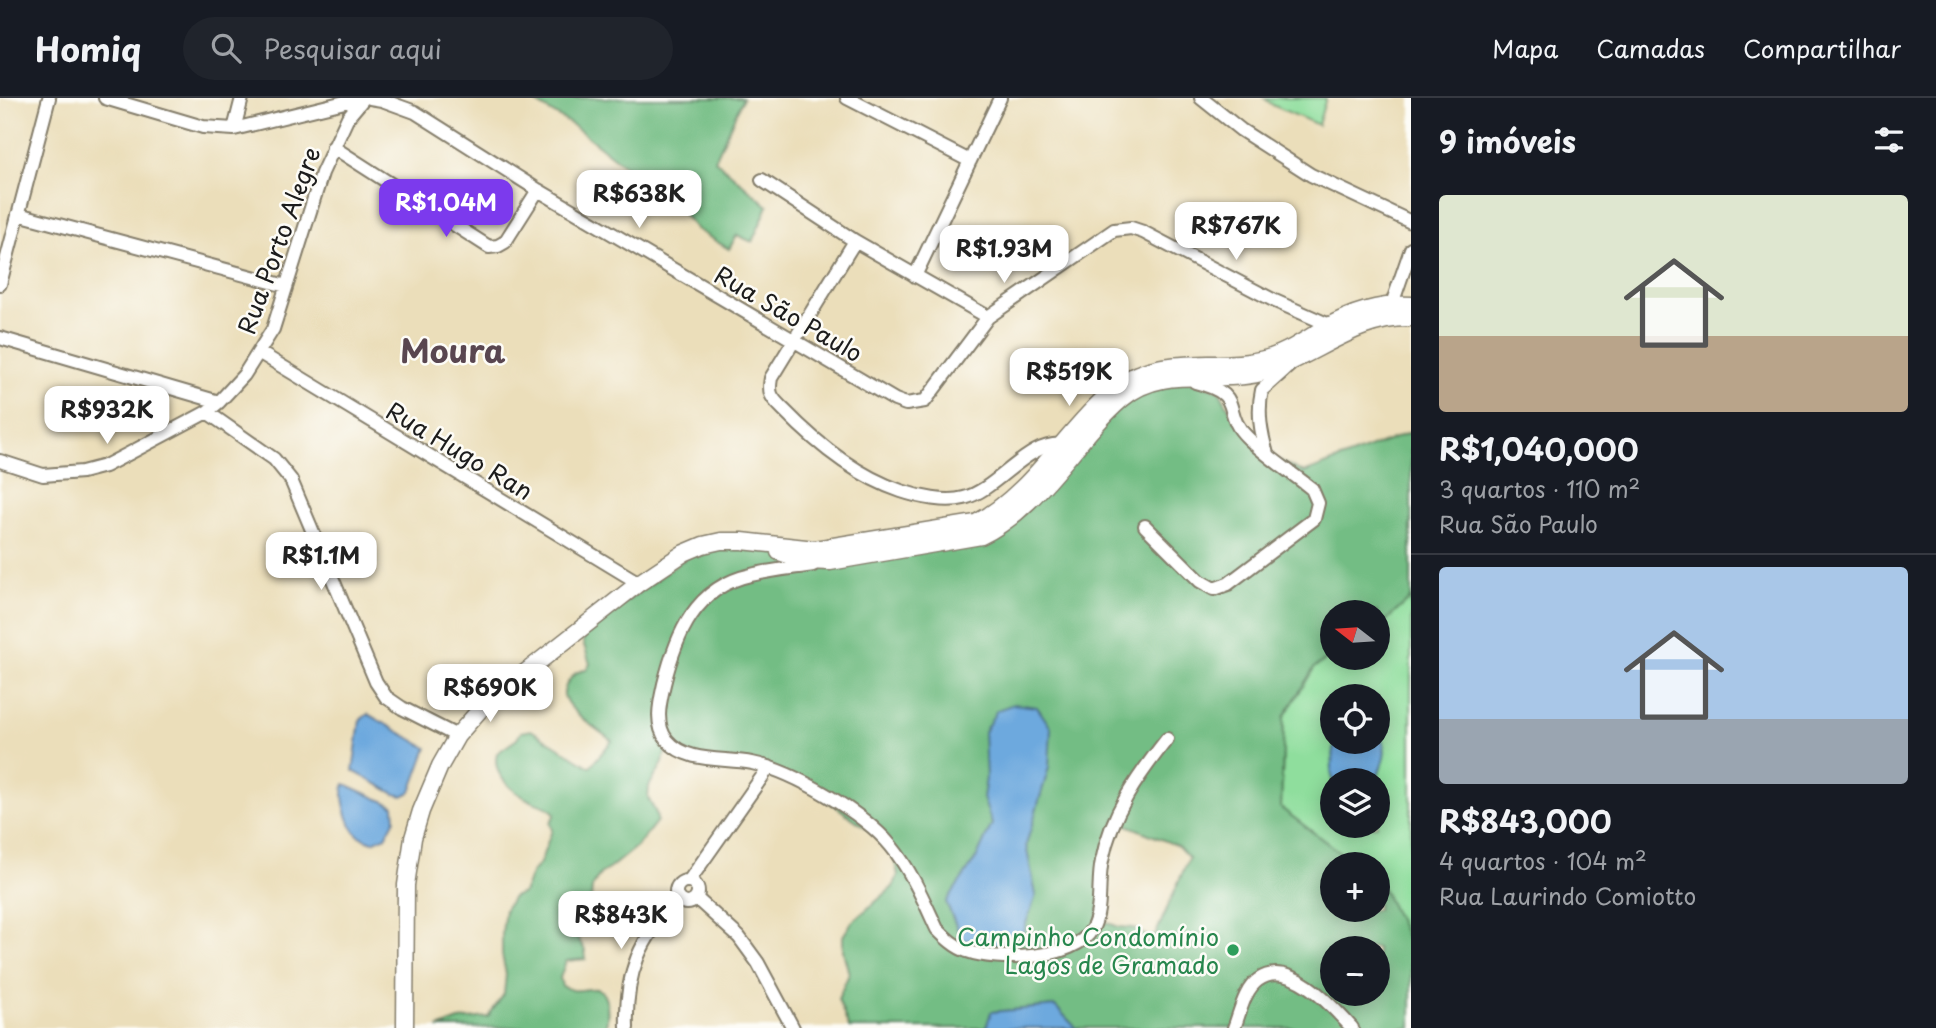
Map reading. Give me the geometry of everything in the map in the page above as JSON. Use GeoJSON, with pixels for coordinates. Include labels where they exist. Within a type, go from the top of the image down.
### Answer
{"type":"FeatureCollection","features":[{"type":"Feature","properties":{"kind":"main road"},"geometry":{"type":"LineString","coordinates":[[1383,322],[1395,313],[1396,309],[1392,304]]}},
{"type":"Feature","properties":{"kind":"main road"},"geometry":{"type":"LineString","coordinates":[[758,542],[801,564],[829,555],[976,523],[992,514],[1058,449],[1098,404],[1120,384],[1137,374],[1158,368],[1241,364],[1270,357],[1354,315],[1392,304],[1411,305]]}},
{"type":"Feature","properties":{"kind":"main road"},"geometry":{"type":"LineString","coordinates":[[405,1028],[406,884],[421,811],[431,785],[457,736],[485,704],[639,583],[684,553],[720,541],[758,542],[829,555],[981,536],[999,527],[1022,509],[1058,449],[1124,397],[1155,381],[1260,373],[1296,359],[1350,332],[1383,322],[1411,318]]}},
{"type":"Feature","properties":{"kind":"street"},"geometry":{"type":"LineString","coordinates":[[0,284],[49,98]]}},
{"type":"Feature","properties":{"kind":"street"},"geometry":{"type":"LineString","coordinates":[[105,98],[145,103],[202,127],[234,129],[363,98]]}},
{"type":"Feature","properties":{"kind":"street"},"geometry":{"type":"LineString","coordinates":[[234,129],[242,98]]}},
{"type":"Feature","properties":{"kind":"street","name":"Rua Porto Alegre"},"geometry":{"type":"LineString","coordinates":[[0,461],[43,475],[82,472],[105,466],[208,412],[219,402],[260,353],[273,330],[322,173],[348,117],[363,98]]}},
{"type":"Feature","properties":{"kind":"street","name":"Rua São Paulo"},"geometry":{"type":"LineString","coordinates":[[370,98],[415,112],[538,190],[906,404],[925,401],[988,317]]}},
{"type":"Feature","properties":{"kind":"street"},"geometry":{"type":"LineString","coordinates":[[846,98],[970,161]]}},
{"type":"Feature","properties":{"kind":"street"},"geometry":{"type":"LineString","coordinates":[[915,276],[1000,98]]}},
{"type":"Feature","properties":{"kind":"street"},"geometry":{"type":"LineString","coordinates":[[1201,98],[1241,130],[1311,175],[1411,222]]}},
{"type":"Feature","properties":{"kind":"street"},"geometry":{"type":"LineString","coordinates":[[333,147],[489,247],[505,242],[538,190]]}},
{"type":"Feature","properties":{"kind":"street"},"geometry":{"type":"LineString","coordinates":[[762,180],[855,241],[988,317],[1114,230],[1131,228],[1328,326],[1350,332]]}},
{"type":"Feature","properties":{"kind":"street"},"geometry":{"type":"LineString","coordinates":[[18,214],[286,286]]}},
{"type":"Feature","properties":{"kind":"street"},"geometry":{"type":"LineString","coordinates":[[855,241],[771,378],[769,387],[772,397],[800,426],[833,454],[880,482],[902,492],[937,499],[966,498],[985,488],[1021,461],[1058,449]]}},
{"type":"Feature","properties":{"kind":"street"},"geometry":{"type":"LineString","coordinates":[[1392,304],[1411,249]]}},
{"type":"Feature","properties":{"kind":"street"},"geometry":{"type":"LineString","coordinates":[[0,338],[219,402]]}},
{"type":"Feature","properties":{"kind":"street","name":"Rua Hugo Ran"},"geometry":{"type":"LineString","coordinates":[[260,353],[639,583]]}},
{"type":"Feature","properties":{"kind":"street"},"geometry":{"type":"LineString","coordinates":[[1267,454],[1259,414],[1262,390],[1296,359]]}},
{"type":"Feature","properties":{"kind":"street"},"geometry":{"type":"LineString","coordinates":[[1145,526],[1200,581],[1214,589],[1228,584],[1300,531],[1314,519],[1318,502],[1312,489],[1241,431],[1226,395],[1209,385],[1177,378]]}},
{"type":"Feature","properties":{"kind":"street"},"geometry":{"type":"LineString","coordinates":[[208,412],[274,459],[291,481],[376,682],[386,697],[457,736]]}},
{"type":"Feature","properties":{"kind":"street"},"geometry":{"type":"LineString","coordinates":[[801,564],[734,580],[696,606],[680,633],[671,656],[660,701],[660,728],[667,741],[685,754],[769,767],[792,776],[877,832],[903,862],[937,929],[968,952],[1047,955],[1086,938],[1096,919],[1101,862],[1109,833],[1132,786],[1167,739]]}},
{"type":"Feature","properties":{"kind":"street"},"geometry":{"type":"LineString","coordinates":[[627,1028],[631,971],[638,951],[663,914],[678,898],[678,885],[690,881],[769,767]]}},
{"type":"Feature","properties":{"kind":"street"},"geometry":{"type":"LineString","coordinates":[[690,881],[697,886],[696,898]]}},
{"type":"Feature","properties":{"kind":"street"},"geometry":{"type":"LineString","coordinates":[[678,898],[685,903],[696,898]]}},
{"type":"Feature","properties":{"kind":"street"},"geometry":{"type":"LineString","coordinates":[[696,898],[739,937],[758,964],[793,1028]]}},
{"type":"Feature","properties":{"kind":"street"},"geometry":{"type":"LineString","coordinates":[[1234,1028],[1248,991],[1257,980],[1269,974],[1281,973],[1315,992],[1352,1028]]}},
{"type":"Feature","properties":{"kind":"green space"},"geometry":{"type":"Polygon","coordinates":[[[528,98],[743,98],[715,160],[768,206],[752,242],[737,235],[729,249],[696,229],[678,208],[574,126],[528,98]]]}},
{"type":"Feature","properties":{"kind":"green space"},"geometry":{"type":"Polygon","coordinates":[[[1264,98],[1326,98],[1318,125],[1274,106],[1264,98]]]}},
{"type":"Feature","properties":{"kind":"green space"},"geometry":{"type":"Polygon","coordinates":[[[1177,378],[1219,390],[1237,423],[1267,454],[1304,473],[1411,432],[1411,598],[1390,617],[1390,600],[1320,600],[1320,664],[1314,668],[1284,717],[1281,808],[1339,852],[1320,852],[1320,922],[1390,922],[1390,903],[1411,946],[1411,1028],[1245,1028],[1238,1020],[1234,1028],[1076,1028],[1055,1006],[992,1012],[986,1028],[849,1028],[838,999],[849,974],[843,951],[843,936],[852,922],[893,887],[898,875],[891,845],[792,776],[692,756],[667,742],[663,763],[649,786],[648,798],[657,821],[638,845],[600,874],[592,888],[590,909],[576,935],[585,950],[586,959],[566,961],[560,978],[562,986],[571,990],[594,988],[602,992],[607,1008],[605,1027],[438,1028],[459,1020],[488,1017],[504,994],[506,974],[502,955],[502,933],[505,909],[513,897],[523,893],[532,872],[540,863],[552,830],[550,823],[555,814],[553,811],[524,797],[505,782],[497,769],[497,753],[517,739],[521,732],[531,730],[590,767],[612,741],[579,715],[564,696],[565,688],[572,677],[586,670],[590,664],[583,642],[585,632],[703,545],[779,552],[981,536],[1124,397],[1177,378]],[[1115,820],[1097,919],[1119,927],[1133,928],[1147,936],[1155,936],[1189,858],[1178,846],[1115,820]]]}},
{"type":"Feature","properties":{"kind":"green space"},"geometry":{"type":"Polygon","coordinates":[[[1411,598],[1411,946],[1390,906],[1390,852],[1339,852],[1321,838],[1390,838],[1390,768],[1320,768],[1320,838],[1281,808],[1284,717],[1314,668],[1320,664],[1320,670],[1390,670],[1390,617],[1411,598]]]}},
{"type":"Feature","properties":{"kind":"water"},"geometry":{"type":"Polygon","coordinates":[[[1014,704],[1037,707],[1051,728],[1049,767],[1026,845],[1036,895],[1023,932],[997,944],[962,940],[946,902],[977,857],[992,824],[983,798],[986,778],[984,732],[997,710],[1014,704]]]}},
{"type":"Feature","properties":{"kind":"water"},"geometry":{"type":"Polygon","coordinates":[[[368,714],[427,748],[411,792],[403,796],[353,771],[360,720],[368,714]]]}},
{"type":"Feature","properties":{"kind":"water"},"geometry":{"type":"Polygon","coordinates":[[[1333,754],[1384,754],[1381,768],[1332,768],[1333,754]]]}},
{"type":"Feature","properties":{"kind":"water"},"geometry":{"type":"Polygon","coordinates":[[[345,784],[394,806],[395,819],[386,836],[373,842],[357,834],[345,810],[345,784]]]}},
{"type":"Feature","properties":{"kind":"water"},"geometry":{"type":"Polygon","coordinates":[[[1055,1006],[1076,1028],[986,1028],[991,1012],[1055,1006]]]}},
{"type":"Feature","properties":{"kind":"place","name":"Campinho Condomínio Lagos de Gramado"},"geometry":{"type":"Point","coordinates":[1233,950]}},
{"type":"Feature","properties":{"kind":"district","name":"Moura"},"geometry":{"type":"Point","coordinates":[453,350]}}]}
